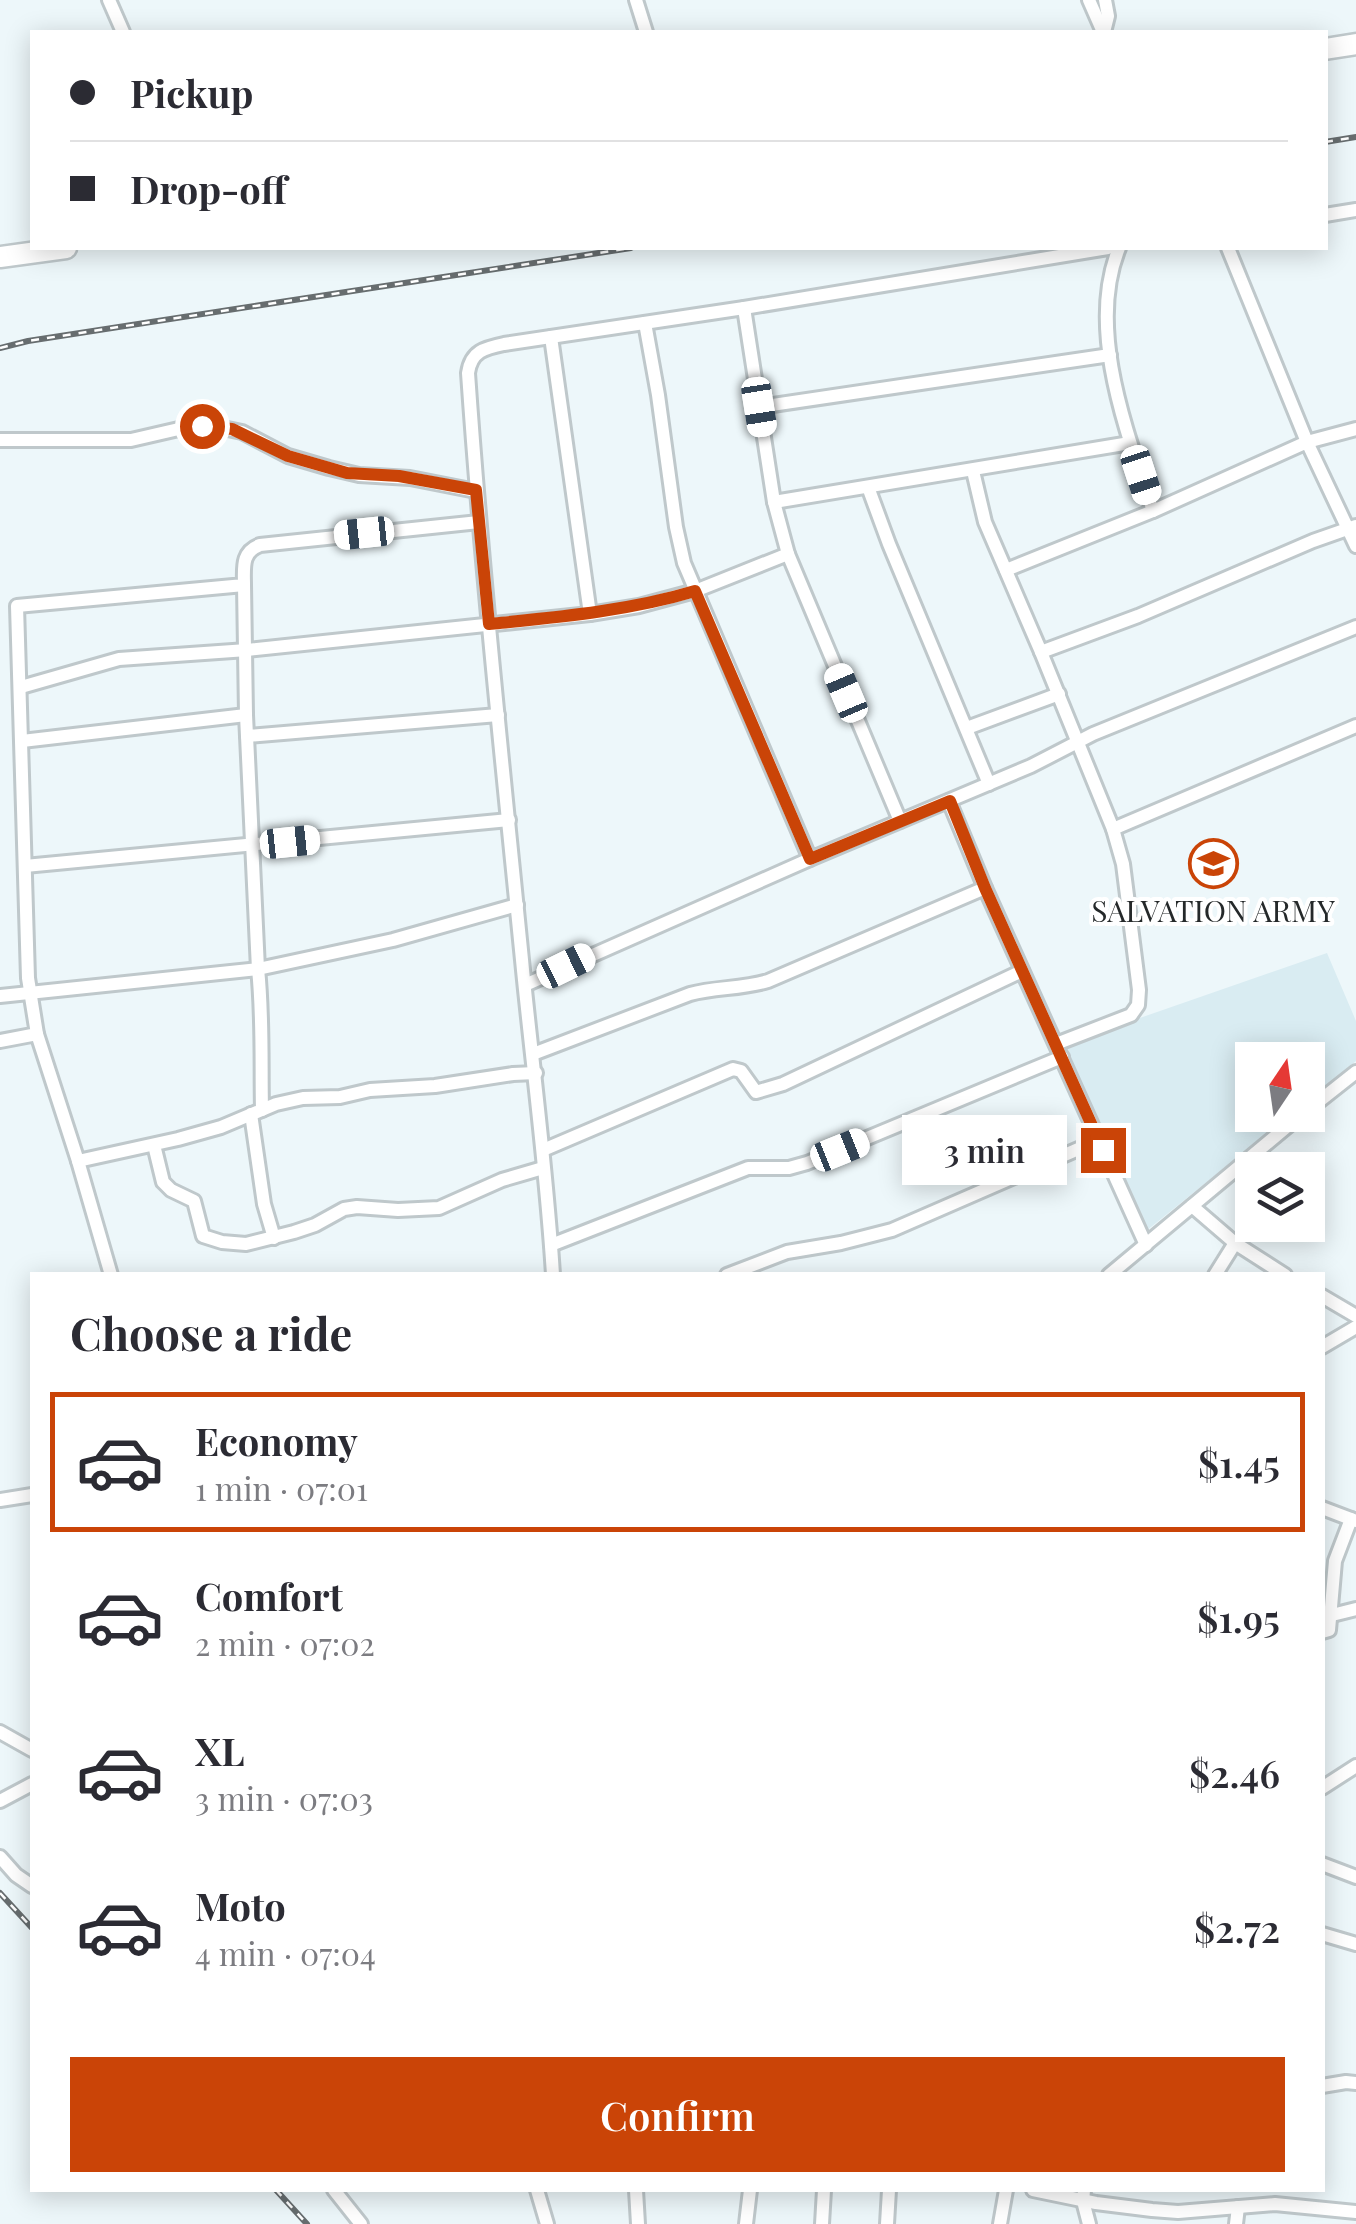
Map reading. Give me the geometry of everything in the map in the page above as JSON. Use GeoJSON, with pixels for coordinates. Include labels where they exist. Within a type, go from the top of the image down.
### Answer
{"type":"FeatureCollection","features":[{"type":"Feature","properties":{"kind":"highway"},"geometry":{"type":"LineString","coordinates":[[1328,49],[1356,44]]}},
{"type":"Feature","properties":{"kind":"highway"},"geometry":{"type":"LineString","coordinates":[[0,257],[51,250]]}},
{"type":"Feature","properties":{"kind":"street"},"geometry":{"type":"LineString","coordinates":[[110,0],[122,30]]}},
{"type":"Feature","properties":{"kind":"street"},"geometry":{"type":"LineString","coordinates":[[636,0],[645,30]]}},
{"type":"Feature","properties":{"kind":"street"},"geometry":{"type":"LineString","coordinates":[[1089,0],[1102,30]]}},
{"type":"Feature","properties":{"kind":"street"},"geometry":{"type":"LineString","coordinates":[[1104,30],[1108,16],[1105,0]]}},
{"type":"Feature","properties":{"kind":"street"},"geometry":{"type":"LineString","coordinates":[[1328,215],[1356,210]]}},
{"type":"Feature","properties":{"kind":"street"},"geometry":{"type":"LineString","coordinates":[[553,1272],[544,1150],[476,490],[468,373],[471,360],[490,347],[1096,250]]}},
{"type":"Feature","properties":{"kind":"street"},"geometry":{"type":"LineString","coordinates":[[1118,250],[1107,290],[1110,355],[1130,443],[1152,511]]}},
{"type":"Feature","properties":{"kind":"street"},"geometry":{"type":"LineString","coordinates":[[1229,250],[1307,442],[1352,527],[1356,546]]}},
{"type":"Feature","properties":{"kind":"street"},"geometry":{"type":"LineString","coordinates":[[744,308],[774,502],[788,554],[900,821]]}},
{"type":"Feature","properties":{"kind":"street"},"geometry":{"type":"LineString","coordinates":[[646,323],[678,542],[695,591],[810,859]]}},
{"type":"Feature","properties":{"kind":"street"},"geometry":{"type":"LineString","coordinates":[[551,338],[590,614]]}},
{"type":"Feature","properties":{"kind":"street"},"geometry":{"type":"LineString","coordinates":[[759,407],[1110,355]]}},
{"type":"Feature","properties":{"kind":"street"},"geometry":{"type":"LineString","coordinates":[[0,440],[131,440],[182,428],[218,427],[242,432],[288,456],[347,473],[399,476],[476,490]]}},
{"type":"Feature","properties":{"kind":"street"},"geometry":{"type":"LineString","coordinates":[[1006,570],[1307,442],[1356,429]]}},
{"type":"Feature","properties":{"kind":"street"},"geometry":{"type":"LineString","coordinates":[[774,502],[1130,443]]}},
{"type":"Feature","properties":{"kind":"street"},"geometry":{"type":"LineString","coordinates":[[551,1245],[748,1168],[807,1164],[1058,1051],[1130,1015],[1138,1005],[1122,864],[1113,830],[985,522],[973,471]]}},
{"type":"Feature","properties":{"kind":"street"},"geometry":{"type":"LineString","coordinates":[[868,487],[989,784]]}},
{"type":"Feature","properties":{"kind":"street"},"geometry":{"type":"LineString","coordinates":[[274,1238],[264,1204],[257,1112],[262,1006],[246,715],[245,557],[260,545],[479,522]]}},
{"type":"Feature","properties":{"kind":"street"},"geometry":{"type":"LineString","coordinates":[[1041,652],[1182,599],[1313,540],[1352,527]]}},
{"type":"Feature","properties":{"kind":"street"},"geometry":{"type":"LineString","coordinates":[[21,687],[131,657],[192,656],[590,614],[650,604],[695,591],[788,554]]}},
{"type":"Feature","properties":{"kind":"street"},"geometry":{"type":"LineString","coordinates":[[0,607],[244,586]]}},
{"type":"Feature","properties":{"kind":"street"},"geometry":{"type":"LineString","coordinates":[[17,606],[30,994],[37,1034],[110,1272]]}},
{"type":"Feature","properties":{"kind":"street"},"geometry":{"type":"LineString","coordinates":[[525,986],[1041,761],[1078,741],[1356,627]]}},
{"type":"Feature","properties":{"kind":"street"},"geometry":{"type":"LineString","coordinates":[[967,728],[1058,694]]}},
{"type":"Feature","properties":{"kind":"street"},"geometry":{"type":"LineString","coordinates":[[248,736],[498,714]]}},
{"type":"Feature","properties":{"kind":"street"},"geometry":{"type":"LineString","coordinates":[[22,741],[246,715]]}},
{"type":"Feature","properties":{"kind":"street"},"geometry":{"type":"LineString","coordinates":[[1113,830],[1356,726]]}},
{"type":"Feature","properties":{"kind":"street"},"geometry":{"type":"LineString","coordinates":[[950,801],[985,888],[1146,1246]]}},
{"type":"Feature","properties":{"kind":"street"},"geometry":{"type":"LineString","coordinates":[[25,866],[508,820]]}},
{"type":"Feature","properties":{"kind":"street"},"geometry":{"type":"LineString","coordinates":[[534,1054],[690,994],[768,980],[985,888]]}},
{"type":"Feature","properties":{"kind":"street"},"geometry":{"type":"LineString","coordinates":[[0,996],[258,969],[393,940],[517,905]]}},
{"type":"Feature","properties":{"kind":"street"},"geometry":{"type":"LineString","coordinates":[[544,1150],[733,1070],[740,1071],[756,1092],[784,1084],[1022,970]]}},
{"type":"Feature","properties":{"kind":"street"},"geometry":{"type":"LineString","coordinates":[[0,1041],[37,1034]]}},
{"type":"Feature","properties":{"kind":"street"},"geometry":{"type":"LineString","coordinates":[[1325,1097],[1356,1072]]}},
{"type":"Feature","properties":{"kind":"street"},"geometry":{"type":"LineString","coordinates":[[78,1160],[221,1127],[303,1098],[340,1098],[370,1090],[536,1073]]}},
{"type":"Feature","properties":{"kind":"street"},"geometry":{"type":"LineString","coordinates":[[1113,1272],[1281,1132]]}},
{"type":"Feature","properties":{"kind":"street"},"geometry":{"type":"LineString","coordinates":[[735,1272],[787,1252],[892,1230],[1099,1140]]}},
{"type":"Feature","properties":{"kind":"street"},"geometry":{"type":"LineString","coordinates":[[154,1144],[163,1182],[194,1201],[202,1236],[232,1244],[274,1238],[357,1207],[439,1208],[502,1180],[543,1168]]}},
{"type":"Feature","properties":{"kind":"street"},"geometry":{"type":"LineString","coordinates":[[1192,1206],[1236,1243],[1280,1272]]}},
{"type":"Feature","properties":{"kind":"street"},"geometry":{"type":"LineString","coordinates":[[1217,1272],[1236,1243]]}},
{"type":"Feature","properties":{"kind":"street"},"geometry":{"type":"LineString","coordinates":[[1325,1298],[1356,1316]]}},
{"type":"Feature","properties":{"kind":"street"},"geometry":{"type":"LineString","coordinates":[[1325,1344],[1356,1327]]}},
{"type":"Feature","properties":{"kind":"street"},"geometry":{"type":"LineString","coordinates":[[0,1500],[30,1495]]}},
{"type":"Feature","properties":{"kind":"street"},"geometry":{"type":"LineString","coordinates":[[1325,1509],[1354,1520],[1335,1561],[1332,1615],[1326,1631]]}},
{"type":"Feature","properties":{"kind":"street"},"geometry":{"type":"LineString","coordinates":[[1332,1615],[1356,1609]]}},
{"type":"Feature","properties":{"kind":"street"},"geometry":{"type":"LineString","coordinates":[[0,1732],[30,1749]]}},
{"type":"Feature","properties":{"kind":"street"},"geometry":{"type":"LineString","coordinates":[[1325,1786],[1356,1766]]}},
{"type":"Feature","properties":{"kind":"street"},"geometry":{"type":"LineString","coordinates":[[0,1801],[30,1785]]}},
{"type":"Feature","properties":{"kind":"street"},"geometry":{"type":"LineString","coordinates":[[0,1857],[16,1876],[30,1885]]}},
{"type":"Feature","properties":{"kind":"street"},"geometry":{"type":"LineString","coordinates":[[1325,1865],[1356,1876]]}},
{"type":"Feature","properties":{"kind":"street"},"geometry":{"type":"LineString","coordinates":[[1325,1935],[1356,1944]]}},
{"type":"Feature","properties":{"kind":"street"},"geometry":{"type":"LineString","coordinates":[[1325,2086],[1356,2083]]}},
{"type":"Feature","properties":{"kind":"street"},"geometry":{"type":"LineString","coordinates":[[336,2192],[361,2224]]}},
{"type":"Feature","properties":{"kind":"street"},"geometry":{"type":"LineString","coordinates":[[538,2192],[547,2224]]}},
{"type":"Feature","properties":{"kind":"street"},"geometry":{"type":"LineString","coordinates":[[636,2192],[638,2224]]}},
{"type":"Feature","properties":{"kind":"street"},"geometry":{"type":"LineString","coordinates":[[746,2224],[750,2192]]}},
{"type":"Feature","properties":{"kind":"street"},"geometry":{"type":"LineString","coordinates":[[822,2224],[824,2192]]}},
{"type":"Feature","properties":{"kind":"street"},"geometry":{"type":"LineString","coordinates":[[887,2224],[889,2192]]}},
{"type":"Feature","properties":{"kind":"street"},"geometry":{"type":"LineString","coordinates":[[1000,2224],[1006,2192]]}},
{"type":"Feature","properties":{"kind":"street"},"geometry":{"type":"LineString","coordinates":[[1053,2192],[1178,2212],[1275,2204],[1356,2212]]}},
{"type":"Feature","properties":{"kind":"street"},"geometry":{"type":"LineString","coordinates":[[1084,2195],[1089,2224]]}},
{"type":"Feature","properties":{"kind":"street"},"geometry":{"type":"LineString","coordinates":[[1236,2224],[1238,2207]]}},
{"type":"Feature","properties":{"kind":"shaded area"},"geometry":{"type":"Polygon","coordinates":[[[1327,953],[1356,1021],[1356,1061],[1325,1087],[1325,1042],[1235,1042],[1235,1132],[1269,1132],[1244,1152],[1235,1152],[1235,1159],[1146,1231],[1065,1044],[1327,953]]]}},
{"type":"Feature","properties":{"kind":"railway"},"geometry":{"type":"LineString","coordinates":[[1328,142],[1356,137]]}},
{"type":"Feature","properties":{"kind":"railway"},"geometry":{"type":"LineString","coordinates":[[0,348],[618,250]]}},
{"type":"Feature","properties":{"kind":"railway"},"geometry":{"type":"LineString","coordinates":[[0,1893],[30,1926]]}},
{"type":"Feature","properties":{"kind":"railway"},"geometry":{"type":"LineString","coordinates":[[278,2192],[307,2224]]}},
{"type":"Feature","properties":{"kind":"place","name":"SALVATION ARMY"},"geometry":{"type":"Point","coordinates":[1213,863]}},
{"type":"Feature","properties":{"kind":"route"},"geometry":{"type":"LineString","coordinates":[[202,426],[242,432],[288,456],[347,473],[399,476],[476,490],[489,624],[590,614],[695,591],[810,859],[950,801],[1103,1150]]}}]}
